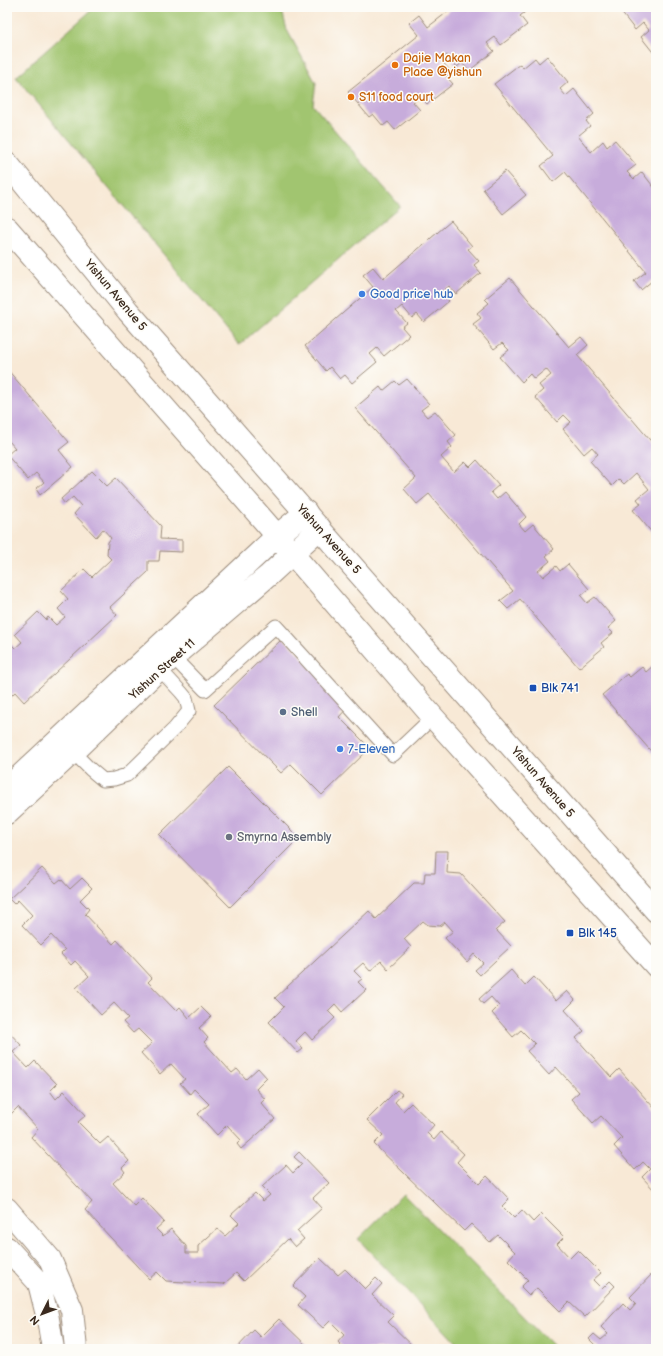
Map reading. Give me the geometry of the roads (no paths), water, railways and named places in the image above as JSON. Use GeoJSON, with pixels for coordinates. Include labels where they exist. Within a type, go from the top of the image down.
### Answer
{"type":"FeatureCollection","features":[{"type":"Feature","properties":{"kind":"main road","name":"Yishun Avenue 5"},"geometry":{"type":"LineString","coordinates":[[7,163],[128,310],[656,911]]}},
{"type":"Feature","properties":{"kind":"main road"},"geometry":{"type":"LineString","coordinates":[[7,228],[277,536],[433,717],[656,966]]}},
{"type":"Feature","properties":{"kind":"main road","name":"Yishun Street 11"},"geometry":{"type":"LineString","coordinates":[[160,661],[277,536],[313,520]]}},
{"type":"Feature","properties":{"kind":"main road","name":"Yishun Street 11"},"geometry":{"type":"LineString","coordinates":[[7,813],[20,784],[67,746],[160,661],[269,575],[291,554],[313,520]]}},
{"type":"Feature","properties":{"kind":"main road"},"geometry":{"type":"LineString","coordinates":[[7,1209],[50,1259],[72,1310],[76,1349]]}},
{"type":"Feature","properties":{"kind":"main road"},"geometry":{"type":"LineString","coordinates":[[7,1248],[39,1283],[48,1319],[53,1349]]}},
{"type":"Feature","properties":{"kind":"lane"},"geometry":{"type":"LineString","coordinates":[[160,661],[205,690],[276,626],[393,755],[433,717]]}},
{"type":"Feature","properties":{"kind":"lane"},"geometry":{"type":"LineString","coordinates":[[67,746],[103,780],[114,779],[127,774],[175,728],[189,710],[186,698],[160,661]]}},
{"type":"Feature","properties":{"kind":"place","name":"Dajie Makan Place @yishun"},"geometry":{"type":"Point","coordinates":[395,65]}},
{"type":"Feature","properties":{"kind":"place","name":"S11 food court"},"geometry":{"type":"Point","coordinates":[351,97]}},
{"type":"Feature","properties":{"kind":"place","name":"Good price hub"},"geometry":{"type":"Point","coordinates":[362,294]}},
{"type":"Feature","properties":{"kind":"place","name":"Blk 741"},"geometry":{"type":"Point","coordinates":[533,688]}},
{"type":"Feature","properties":{"kind":"place","name":"Shell"},"geometry":{"type":"Point","coordinates":[283,712]}},
{"type":"Feature","properties":{"kind":"place","name":"7-Eleven"},"geometry":{"type":"Point","coordinates":[340,749]}},
{"type":"Feature","properties":{"kind":"place","name":"Smyrna Assembly"},"geometry":{"type":"Point","coordinates":[229,837]}},
{"type":"Feature","properties":{"kind":"place","name":"Blk 145"},"geometry":{"type":"Point","coordinates":[570,933]}}]}
